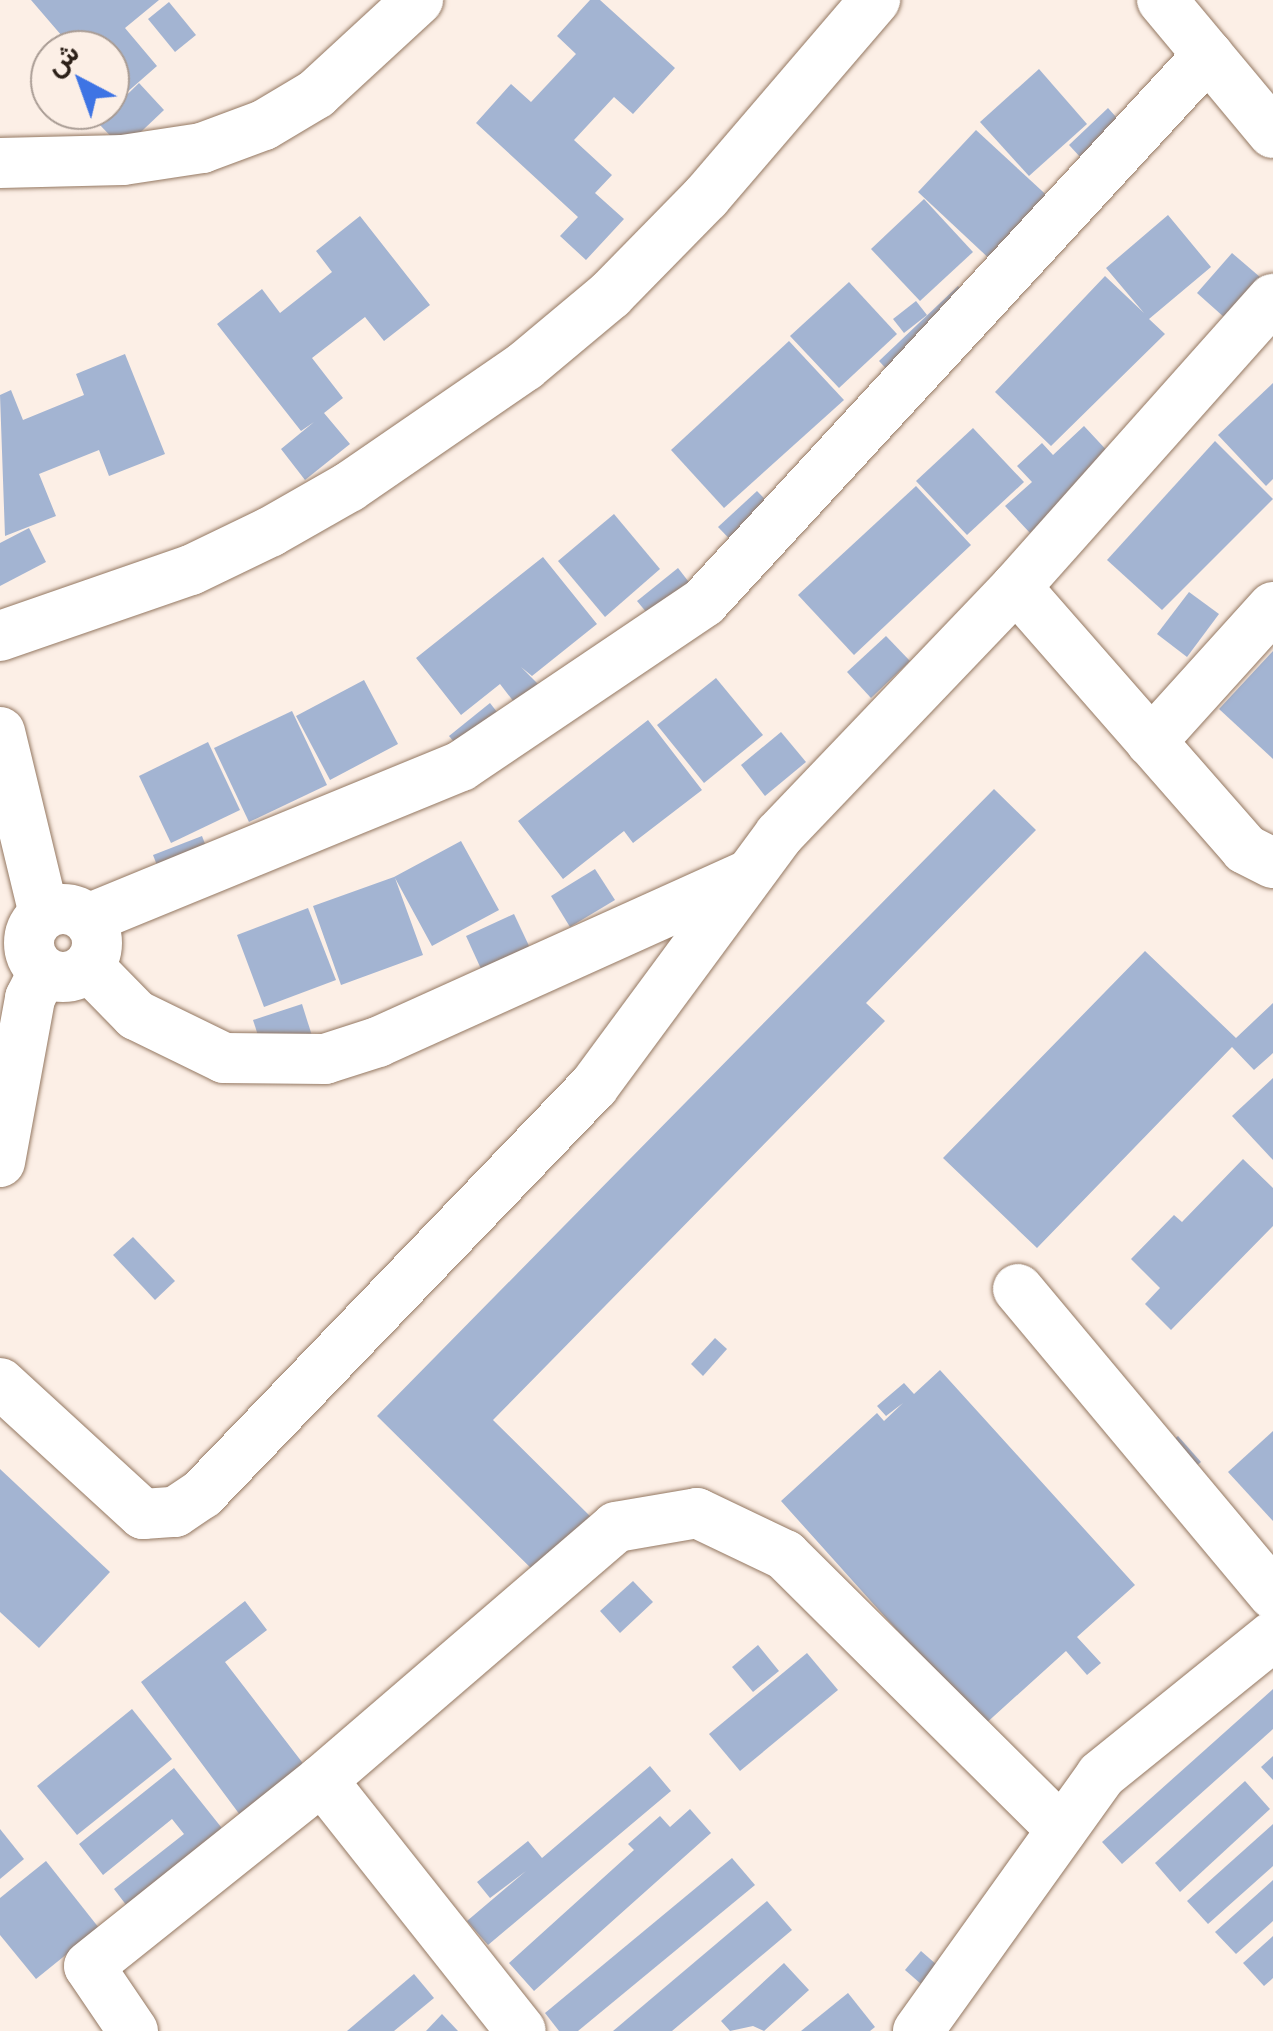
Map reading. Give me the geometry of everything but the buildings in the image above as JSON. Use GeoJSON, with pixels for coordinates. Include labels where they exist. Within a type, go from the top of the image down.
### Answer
{"type":"FeatureCollection","features":[{"type":"Feature","properties":{"kind":"street"},"geometry":{"type":"LineString","coordinates":[[0,163],[123,160],[202,148],[264,125],[316,94],[418,0]]}},
{"type":"Feature","properties":{"kind":"street"},"geometry":{"type":"LineString","coordinates":[[0,636],[191,570],[270,532],[349,487],[525,366],[610,296],[706,197],[875,0]]}},
{"type":"Feature","properties":{"kind":"street"},"geometry":{"type":"LineString","coordinates":[[1162,0],[1273,134]]}},
{"type":"Feature","properties":{"kind":"street"},"geometry":{"type":"LineString","coordinates":[[0,1162],[12,1033],[66,943],[461,766],[704,602],[1208,56]]}},
{"type":"Feature","properties":{"kind":"street"},"geometry":{"type":"LineString","coordinates":[[0,1383],[115,1495],[143,1514],[175,1512],[229,1466],[594,1086],[744,876],[1016,587],[1273,299]]}},
{"type":"Feature","properties":{"kind":"street"},"geometry":{"type":"LineString","coordinates":[[1016,587],[1245,849],[1273,863]]}},
{"type":"Feature","properties":{"kind":"street"},"geometry":{"type":"LineString","coordinates":[[1152,742],[1273,607]]}},
{"type":"Feature","properties":{"kind":"street"},"geometry":{"type":"LineString","coordinates":[[0,732],[66,943],[136,1015],[224,1058],[325,1059],[378,1042],[744,876]]}},
{"type":"Feature","properties":{"kind":"street"},"geometry":{"type":"LineString","coordinates":[[1018,1289],[1273,1594]]}},
{"type":"Feature","properties":{"kind":"street"},"geometry":{"type":"LineString","coordinates":[[133,2031],[88,1966],[322,1780],[616,1527],[697,1513],[785,1555],[1062,1830]]}},
{"type":"Feature","properties":{"kind":"street"},"geometry":{"type":"LineString","coordinates":[[925,2028],[1101,1775],[1273,1636]]}},
{"type":"Feature","properties":{"kind":"street"},"geometry":{"type":"LineString","coordinates":[[322,1780],[521,2031]]}}]}
